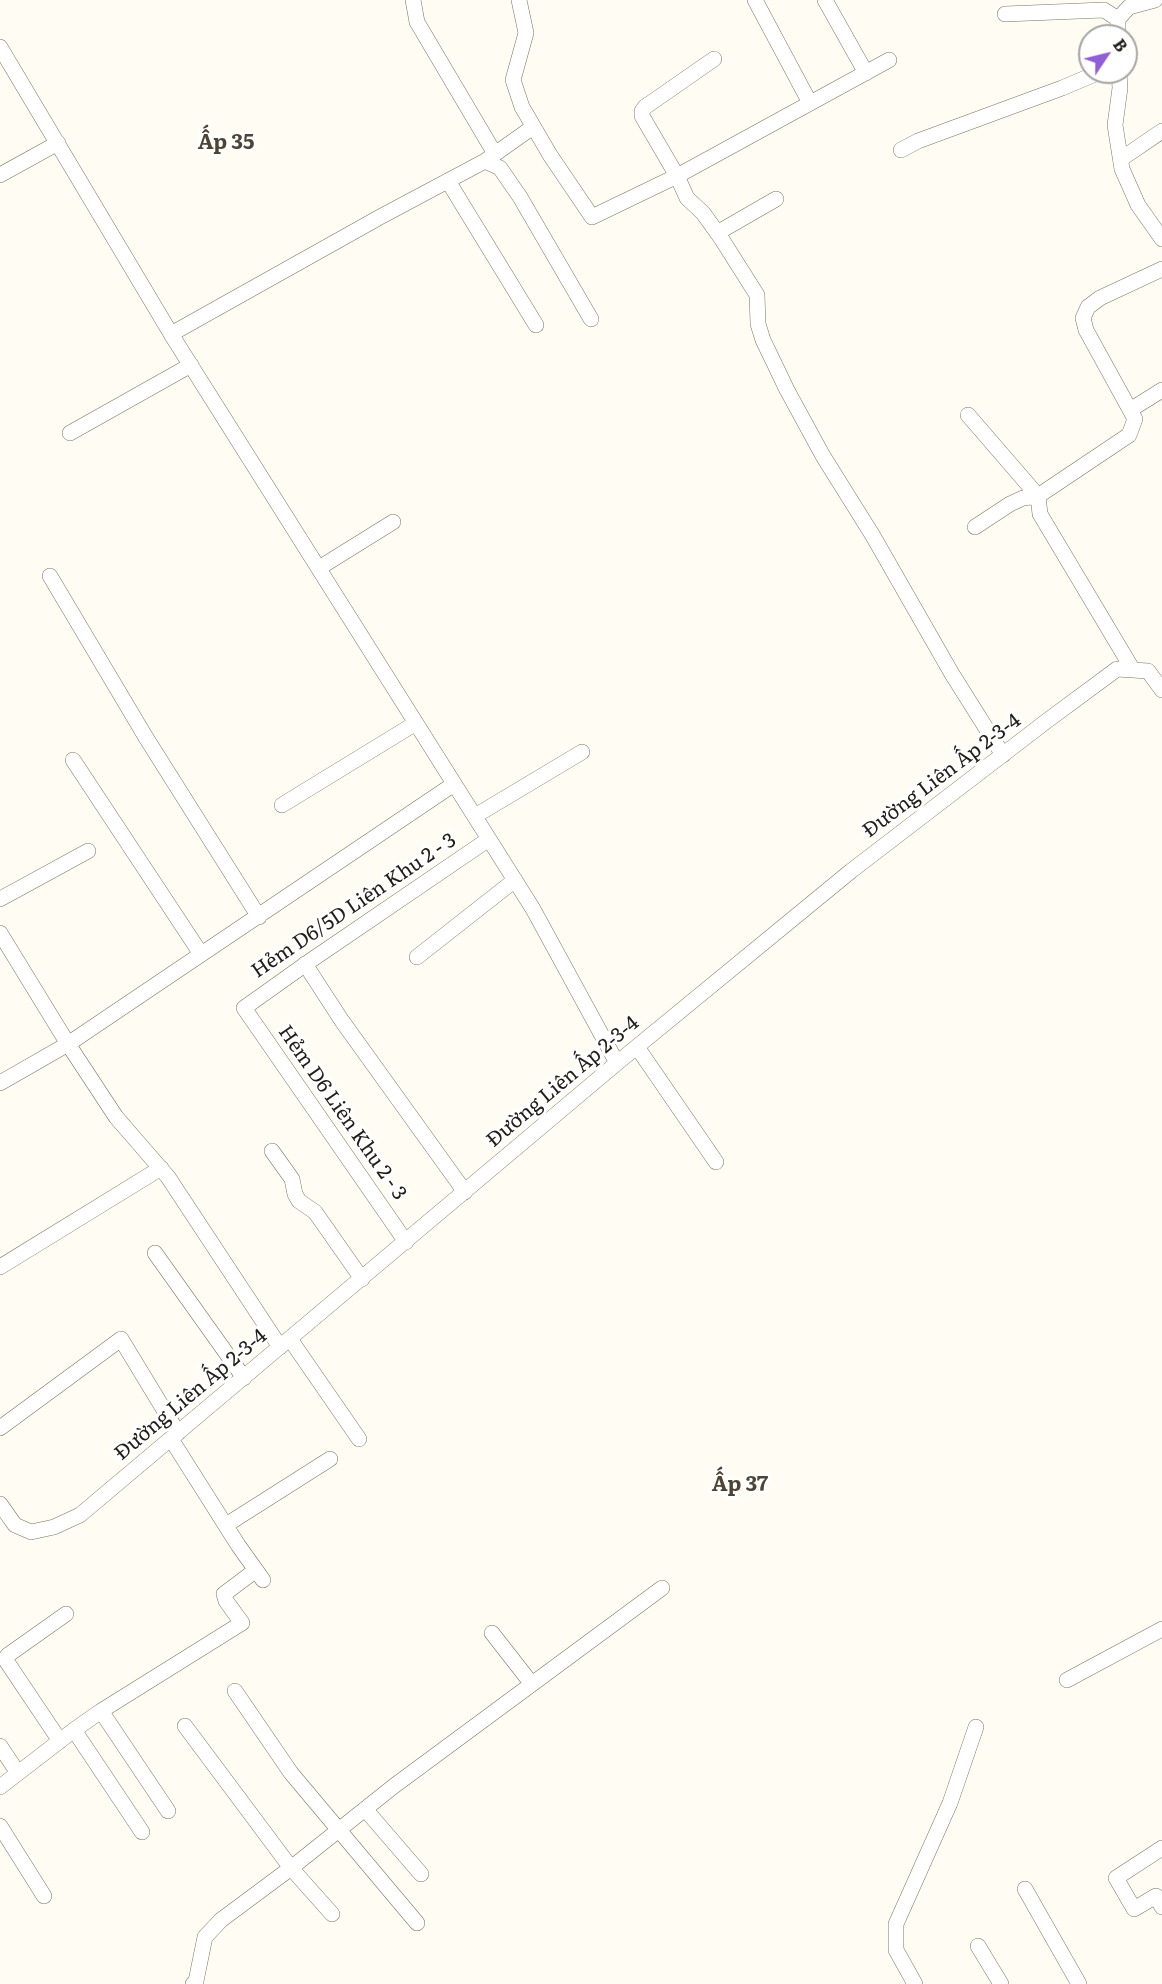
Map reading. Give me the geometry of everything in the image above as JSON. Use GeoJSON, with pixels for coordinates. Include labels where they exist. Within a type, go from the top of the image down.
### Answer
{"type":"FeatureCollection","features":[{"type":"Feature","properties":{"kind":"street"},"geometry":{"type":"LineString","coordinates":[[413,0],[417,22],[490,158],[520,196],[591,319]]}},
{"type":"Feature","properties":{"kind":"street"},"geometry":{"type":"LineString","coordinates":[[519,0],[526,33],[513,80],[522,107],[592,218],[677,176],[889,60]]}},
{"type":"Feature","properties":{"kind":"street"},"geometry":{"type":"LineString","coordinates":[[755,0],[810,103]]}},
{"type":"Feature","properties":{"kind":"street"},"geometry":{"type":"LineString","coordinates":[[825,0],[866,73]]}},
{"type":"Feature","properties":{"kind":"street"},"geometry":{"type":"LineString","coordinates":[[1005,14],[1112,11],[1155,0]]}},
{"type":"Feature","properties":{"kind":"street"},"geometry":{"type":"LineString","coordinates":[[2,54],[58,143],[171,334],[533,909],[617,1063]]}},
{"type":"Feature","properties":{"kind":"street"},"geometry":{"type":"LineString","coordinates":[[714,59],[645,107],[642,116],[677,176],[687,198],[703,213],[757,295],[758,324],[763,340],[787,390],[823,456],[873,536],[952,674],[1003,755]]}},
{"type":"Feature","properties":{"kind":"street"},"geometry":{"type":"LineString","coordinates":[[901,150],[936,134],[1078,81]]}},
{"type":"Feature","properties":{"kind":"street"},"geometry":{"type":"LineString","coordinates":[[1120,84],[1115,125],[1122,169],[1138,205],[1159,229]]}},
{"type":"Feature","properties":{"kind":"street"},"geometry":{"type":"LineString","coordinates":[[171,334],[490,158],[533,127]]}},
{"type":"Feature","properties":{"kind":"street"},"geometry":{"type":"LineString","coordinates":[[1121,159],[1162,131]]}},
{"type":"Feature","properties":{"kind":"street"},"geometry":{"type":"LineString","coordinates":[[0,175],[58,143]]}},
{"type":"Feature","properties":{"kind":"street"},"geometry":{"type":"LineString","coordinates":[[448,181],[536,325]]}},
{"type":"Feature","properties":{"kind":"street"},"geometry":{"type":"LineString","coordinates":[[717,233],[776,200]]}},
{"type":"Feature","properties":{"kind":"street"},"geometry":{"type":"LineString","coordinates":[[975,527],[1010,504],[1023,498],[1038,496],[1129,435],[1135,419],[1086,330],[1083,318],[1088,307],[1100,298],[1162,269]]}},
{"type":"Feature","properties":{"kind":"street"},"geometry":{"type":"LineString","coordinates":[[70,433],[191,365]]}},
{"type":"Feature","properties":{"kind":"street"},"geometry":{"type":"LineString","coordinates":[[1130,410],[1162,390]]}},
{"type":"Feature","properties":{"kind":"street"},"geometry":{"type":"LineString","coordinates":[[968,415],[1038,496],[1040,514],[1132,670],[1148,671],[1162,690]]}},
{"type":"Feature","properties":{"kind":"street"},"geometry":{"type":"LineString","coordinates":[[319,568],[393,522]]}},
{"type":"Feature","properties":{"kind":"street"},"geometry":{"type":"LineString","coordinates":[[50,576],[145,736],[260,917]]}},
{"type":"Feature","properties":{"kind":"street","name":"Đường Liên Ấp 2-3-4"},"geometry":{"type":"LineString","coordinates":[[0,1504],[15,1524],[31,1532],[54,1527],[80,1515],[617,1063],[851,871],[1117,669],[1132,670]]}},
{"type":"Feature","properties":{"kind":"street"},"geometry":{"type":"LineString","coordinates":[[282,805],[416,723]]}},
{"type":"Feature","properties":{"kind":"street"},"geometry":{"type":"LineString","coordinates":[[475,816],[582,752]]}},
{"type":"Feature","properties":{"kind":"street"},"geometry":{"type":"LineString","coordinates":[[73,760],[201,954]]}},
{"type":"Feature","properties":{"kind":"street"},"geometry":{"type":"LineString","coordinates":[[0,1083],[68,1044],[260,917],[454,784]]}},
{"type":"Feature","properties":{"kind":"street","name":"Hẻm D6/5D Liên Khu 2 - 3"},"geometry":{"type":"LineString","coordinates":[[244,1008],[489,839]]}},
{"type":"Feature","properties":{"kind":"street"},"geometry":{"type":"LineString","coordinates":[[0,899],[88,851]]}},
{"type":"Feature","properties":{"kind":"street"},"geometry":{"type":"LineString","coordinates":[[417,957],[515,880]]}},
{"type":"Feature","properties":{"kind":"street"},"geometry":{"type":"LineString","coordinates":[[0,933],[116,1117],[161,1168],[285,1343],[359,1439]]}},
{"type":"Feature","properties":{"kind":"street"},"geometry":{"type":"LineString","coordinates":[[305,964],[342,1021],[465,1192]]}},
{"type":"Feature","properties":{"kind":"street","name":"Hẻm D6 Liên Khu 2 - 3"},"geometry":{"type":"LineString","coordinates":[[244,1008],[406,1242]]}},
{"type":"Feature","properties":{"kind":"street"},"geometry":{"type":"LineString","coordinates":[[637,1047],[716,1162]]}},
{"type":"Feature","properties":{"kind":"street"},"geometry":{"type":"LineString","coordinates":[[272,1151],[292,1179],[299,1201],[315,1212],[362,1279]]}},
{"type":"Feature","properties":{"kind":"street"},"geometry":{"type":"LineString","coordinates":[[0,1267],[161,1168]]}},
{"type":"Feature","properties":{"kind":"street"},"geometry":{"type":"LineString","coordinates":[[155,1253],[244,1378]]}},
{"type":"Feature","properties":{"kind":"street"},"geometry":{"type":"LineString","coordinates":[[0,1428],[120,1339],[226,1525],[259,1575],[224,1594],[226,1601],[242,1623],[102,1711],[0,1787]]}},
{"type":"Feature","properties":{"kind":"street"},"geometry":{"type":"LineString","coordinates":[[226,1525],[330,1459]]}},
{"type":"Feature","properties":{"kind":"street"},"geometry":{"type":"LineString","coordinates":[[193,1984],[205,1937],[221,1920],[531,1683],[662,1588]]}},
{"type":"Feature","properties":{"kind":"street"},"geometry":{"type":"LineString","coordinates":[[60,1741],[5,1659],[66,1614]]}},
{"type":"Feature","properties":{"kind":"street"},"geometry":{"type":"LineString","coordinates":[[1067,1680],[1162,1629]]}},
{"type":"Feature","properties":{"kind":"street"},"geometry":{"type":"LineString","coordinates":[[492,1633],[531,1683]]}},
{"type":"Feature","properties":{"kind":"street"},"geometry":{"type":"LineString","coordinates":[[235,1691],[291,1773],[417,1923]]}},
{"type":"Feature","properties":{"kind":"street"},"geometry":{"type":"LineString","coordinates":[[102,1711],[168,1811]]}},
{"type":"Feature","properties":{"kind":"street"},"geometry":{"type":"LineString","coordinates":[[185,1726],[291,1868],[332,1914]]}},
{"type":"Feature","properties":{"kind":"street"},"geometry":{"type":"LineString","coordinates":[[915,1984],[896,1950],[896,1924],[950,1803],[976,1727]]}},
{"type":"Feature","properties":{"kind":"street"},"geometry":{"type":"LineString","coordinates":[[74,1730],[142,1832]]}},
{"type":"Feature","properties":{"kind":"street"},"geometry":{"type":"LineString","coordinates":[[0,1746],[18,1773]]}},
{"type":"Feature","properties":{"kind":"street"},"geometry":{"type":"LineString","coordinates":[[364,1809],[421,1874]]}},
{"type":"Feature","properties":{"kind":"street"},"geometry":{"type":"LineString","coordinates":[[0,1826],[44,1896]]}},
{"type":"Feature","properties":{"kind":"street"},"geometry":{"type":"LineString","coordinates":[[1162,1848],[1116,1878],[1134,1909],[1156,1896],[1162,1907]]}},
{"type":"Feature","properties":{"kind":"street"},"geometry":{"type":"LineString","coordinates":[[1025,1889],[1079,1984]]}},
{"type":"Feature","properties":{"kind":"street"},"geometry":{"type":"LineString","coordinates":[[978,1946],[1001,1984]]}},
{"type":"Feature","properties":{"kind":"district","name":"Ấp 35"},"geometry":{"type":"Point","coordinates":[226,143]}},
{"type":"Feature","properties":{"kind":"district","name":"Ấp 37"},"geometry":{"type":"Point","coordinates":[740,1485]}}]}
